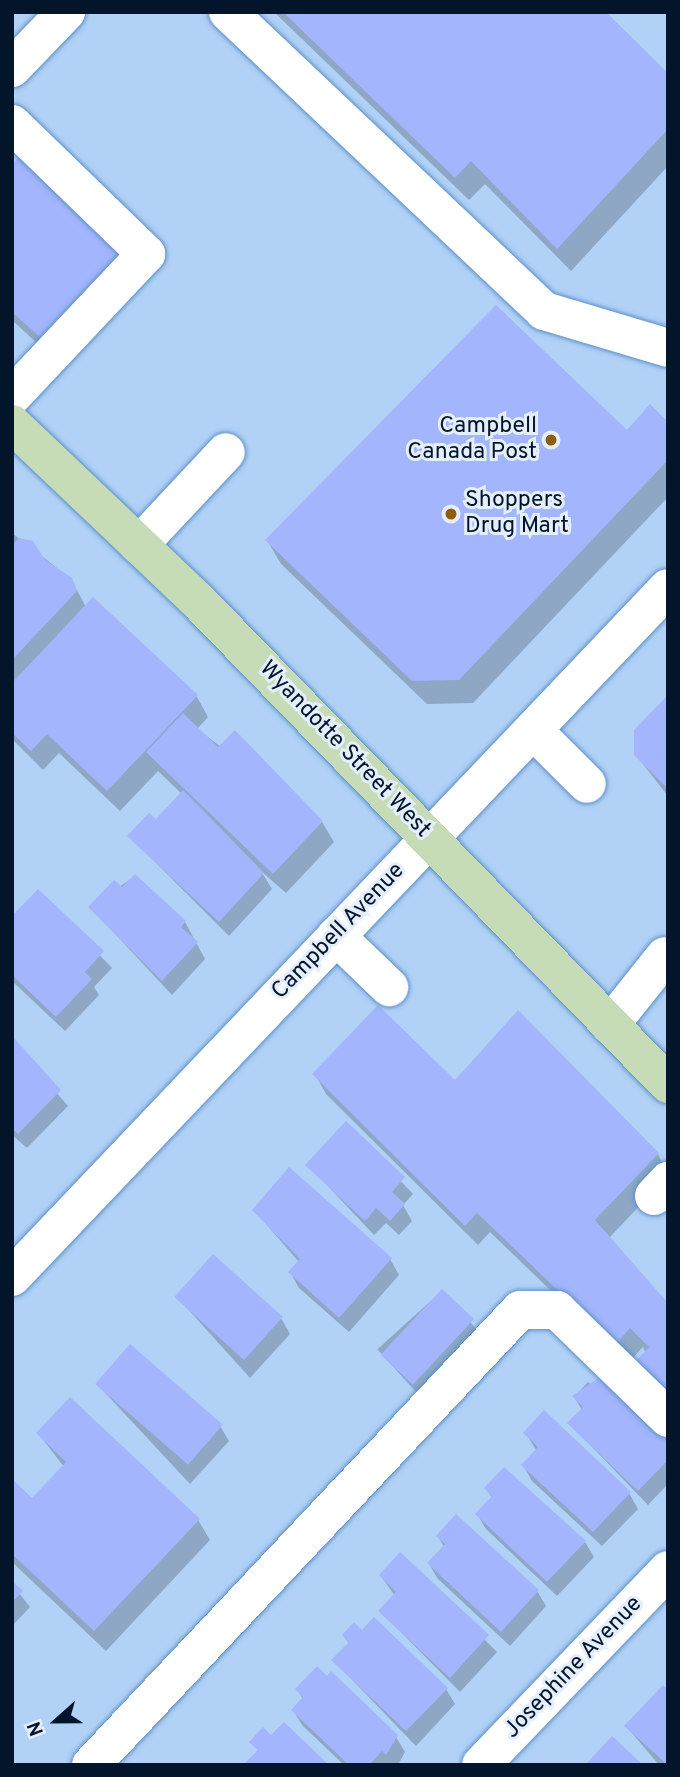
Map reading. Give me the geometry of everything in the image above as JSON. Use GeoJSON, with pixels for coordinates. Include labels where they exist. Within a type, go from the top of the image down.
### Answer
{"type":"FeatureCollection","features":[{"type":"Feature","properties":{"kind":"main road","name":"Wyandotte Street West"},"geometry":{"type":"LineString","coordinates":[[12,425],[138,545],[610,1024],[665,1076]]}},
{"type":"Feature","properties":{"kind":"street"},"geometry":{"type":"LineString","coordinates":[[12,68],[66,12]]}},
{"type":"Feature","properties":{"kind":"street"},"geometry":{"type":"LineString","coordinates":[[228,12],[544,311],[668,348]]}},
{"type":"Feature","properties":{"kind":"street"},"geometry":{"type":"LineString","coordinates":[[12,124],[146,254],[12,396]]}},
{"type":"Feature","properties":{"kind":"street"},"geometry":{"type":"LineString","coordinates":[[138,545],[226,452]]}},
{"type":"Feature","properties":{"kind":"street","name":"Campbell Avenue"},"geometry":{"type":"LineString","coordinates":[[12,1277],[668,588]]}},
{"type":"Feature","properties":{"kind":"street"},"geometry":{"type":"LineString","coordinates":[[533,730],[587,783]]}},
{"type":"Feature","properties":{"kind":"street"},"geometry":{"type":"LineString","coordinates":[[336,936],[389,987]]}},
{"type":"Feature","properties":{"kind":"street"},"geometry":{"type":"LineString","coordinates":[[610,1024],[665,956]]}},
{"type":"Feature","properties":{"kind":"street"},"geometry":{"type":"LineString","coordinates":[[91,1765],[520,1310],[558,1310],[668,1418]]}},
{"type":"Feature","properties":{"kind":"street","name":"Josephine Avenue"},"geometry":{"type":"LineString","coordinates":[[481,1765],[668,1570]]}},
{"type":"Feature","properties":{"kind":"building"},"geometry":{"type":"Polygon","coordinates":[[[283,12],[606,12],[668,73],[668,129],[557,249],[471,161],[455,178],[283,12]]]}},
{"type":"Feature","properties":{"kind":"building"},"geometry":{"type":"Polygon","coordinates":[[[21,155],[124,251],[43,340],[12,312],[12,164],[21,155]]]}},
{"type":"Feature","properties":{"kind":"building"},"geometry":{"type":"Polygon","coordinates":[[[496,305],[627,430],[650,404],[668,422],[668,460],[459,680],[412,681],[265,540],[496,305]]]}},
{"type":"Feature","properties":{"kind":"building"},"geometry":{"type":"Polygon","coordinates":[[[19,538],[33,541],[45,560],[72,578],[77,591],[12,660],[12,545],[19,538]]]}},
{"type":"Feature","properties":{"kind":"building"},"geometry":{"type":"Polygon","coordinates":[[[93,597],[198,695],[107,791],[47,734],[31,751],[12,733],[12,683],[93,597]]]}},
{"type":"Feature","properties":{"kind":"building"},"geometry":{"type":"Polygon","coordinates":[[[668,695],[668,789],[634,755],[634,730],[668,695]]]}},
{"type":"Feature","properties":{"kind":"building"},"geometry":{"type":"Polygon","coordinates":[[[183,713],[218,747],[235,730],[323,821],[273,874],[146,752],[183,713]]]}},
{"type":"Feature","properties":{"kind":"building"},"geometry":{"type":"Polygon","coordinates":[[[183,790],[264,873],[219,922],[127,836],[149,813],[156,819],[183,790]]]}},
{"type":"Feature","properties":{"kind":"building"},"geometry":{"type":"Polygon","coordinates":[[[135,874],[186,921],[181,927],[198,942],[162,981],[88,907],[114,880],[122,887],[135,874]]]}},
{"type":"Feature","properties":{"kind":"building"},"geometry":{"type":"Polygon","coordinates":[[[38,889],[104,951],[85,972],[92,979],[56,1017],[12,975],[12,916],[38,889]]]}},
{"type":"Feature","properties":{"kind":"building"},"geometry":{"type":"Polygon","coordinates":[[[378,1005],[455,1080],[518,1010],[659,1153],[595,1220],[668,1303],[668,1397],[633,1364],[649,1347],[630,1328],[615,1345],[477,1213],[465,1226],[312,1074],[378,1005]]]}},
{"type":"Feature","properties":{"kind":"building"},"geometry":{"type":"Polygon","coordinates":[[[12,1036],[61,1090],[18,1134],[12,1128],[12,1036]]]}},
{"type":"Feature","properties":{"kind":"building"},"geometry":{"type":"Polygon","coordinates":[[[346,1121],[405,1177],[392,1192],[405,1204],[390,1221],[376,1208],[365,1221],[305,1165],[346,1121]]]}},
{"type":"Feature","properties":{"kind":"building"},"geometry":{"type":"Polygon","coordinates":[[[289,1167],[392,1258],[339,1318],[288,1272],[300,1259],[252,1210],[289,1167]]]}},
{"type":"Feature","properties":{"kind":"building"},"geometry":{"type":"Polygon","coordinates":[[[213,1254],[283,1317],[244,1360],[174,1297],[213,1254]]]}},
{"type":"Feature","properties":{"kind":"building"},"geometry":{"type":"Polygon","coordinates":[[[442,1289],[474,1319],[413,1385],[381,1355],[442,1289]]]}},
{"type":"Feature","properties":{"kind":"building"},"geometry":{"type":"Polygon","coordinates":[[[130,1344],[223,1425],[188,1465],[95,1384],[130,1344]]]}},
{"type":"Feature","properties":{"kind":"building"},"geometry":{"type":"Polygon","coordinates":[[[600,1377],[668,1437],[668,1460],[638,1491],[567,1423],[583,1407],[572,1396],[600,1377]]]}},
{"type":"Feature","properties":{"kind":"building"},"geometry":{"type":"Polygon","coordinates":[[[70,1397],[200,1519],[94,1631],[12,1554],[12,1479],[32,1498],[66,1462],[36,1433],[70,1397]]]}},
{"type":"Feature","properties":{"kind":"building"},"geometry":{"type":"Polygon","coordinates":[[[544,1410],[631,1492],[593,1532],[521,1465],[538,1447],[523,1433],[544,1410]]]}},
{"type":"Feature","properties":{"kind":"building"},"geometry":{"type":"Polygon","coordinates":[[[504,1467],[586,1541],[547,1582],[475,1514],[492,1496],[484,1488],[504,1467]]]}},
{"type":"Feature","properties":{"kind":"building"},"geometry":{"type":"Polygon","coordinates":[[[456,1514],[539,1590],[501,1632],[427,1563],[445,1544],[436,1536],[456,1514]]]}},
{"type":"Feature","properties":{"kind":"building"},"geometry":{"type":"Polygon","coordinates":[[[400,1552],[489,1635],[450,1678],[378,1611],[396,1592],[379,1575],[400,1552]]]}},
{"type":"Feature","properties":{"kind":"building"},"geometry":{"type":"Polygon","coordinates":[[[12,1581],[23,1591],[12,1602],[12,1581]]]}},
{"type":"Feature","properties":{"kind":"building"},"geometry":{"type":"Polygon","coordinates":[[[374,1617],[448,1688],[406,1731],[331,1660],[349,1642],[342,1635],[354,1622],[362,1630],[374,1617]]]}},
{"type":"Feature","properties":{"kind":"building"},"geometry":{"type":"Polygon","coordinates":[[[317,1666],[327,1676],[331,1671],[398,1735],[386,1755],[382,1751],[369,1765],[349,1765],[291,1710],[303,1697],[295,1689],[317,1666]]]}},
{"type":"Feature","properties":{"kind":"building"},"geometry":{"type":"Polygon","coordinates":[[[663,1685],[668,1690],[668,1765],[624,1726],[663,1685]]]}},
{"type":"Feature","properties":{"kind":"building"},"geometry":{"type":"Polygon","coordinates":[[[284,1722],[329,1765],[243,1765],[258,1750],[249,1742],[263,1727],[271,1735],[284,1722]]]}},
{"type":"Feature","properties":{"kind":"building"},"geometry":{"type":"Polygon","coordinates":[[[612,1736],[643,1765],[585,1765],[612,1736]]]}},
{"type":"Feature","properties":{"kind":"place","name":"Campbell Canada Post"},"geometry":{"type":"Point","coordinates":[551,440]}},
{"type":"Feature","properties":{"kind":"place","name":"Shoppers Drug Mart"},"geometry":{"type":"Point","coordinates":[451,514]}}]}
